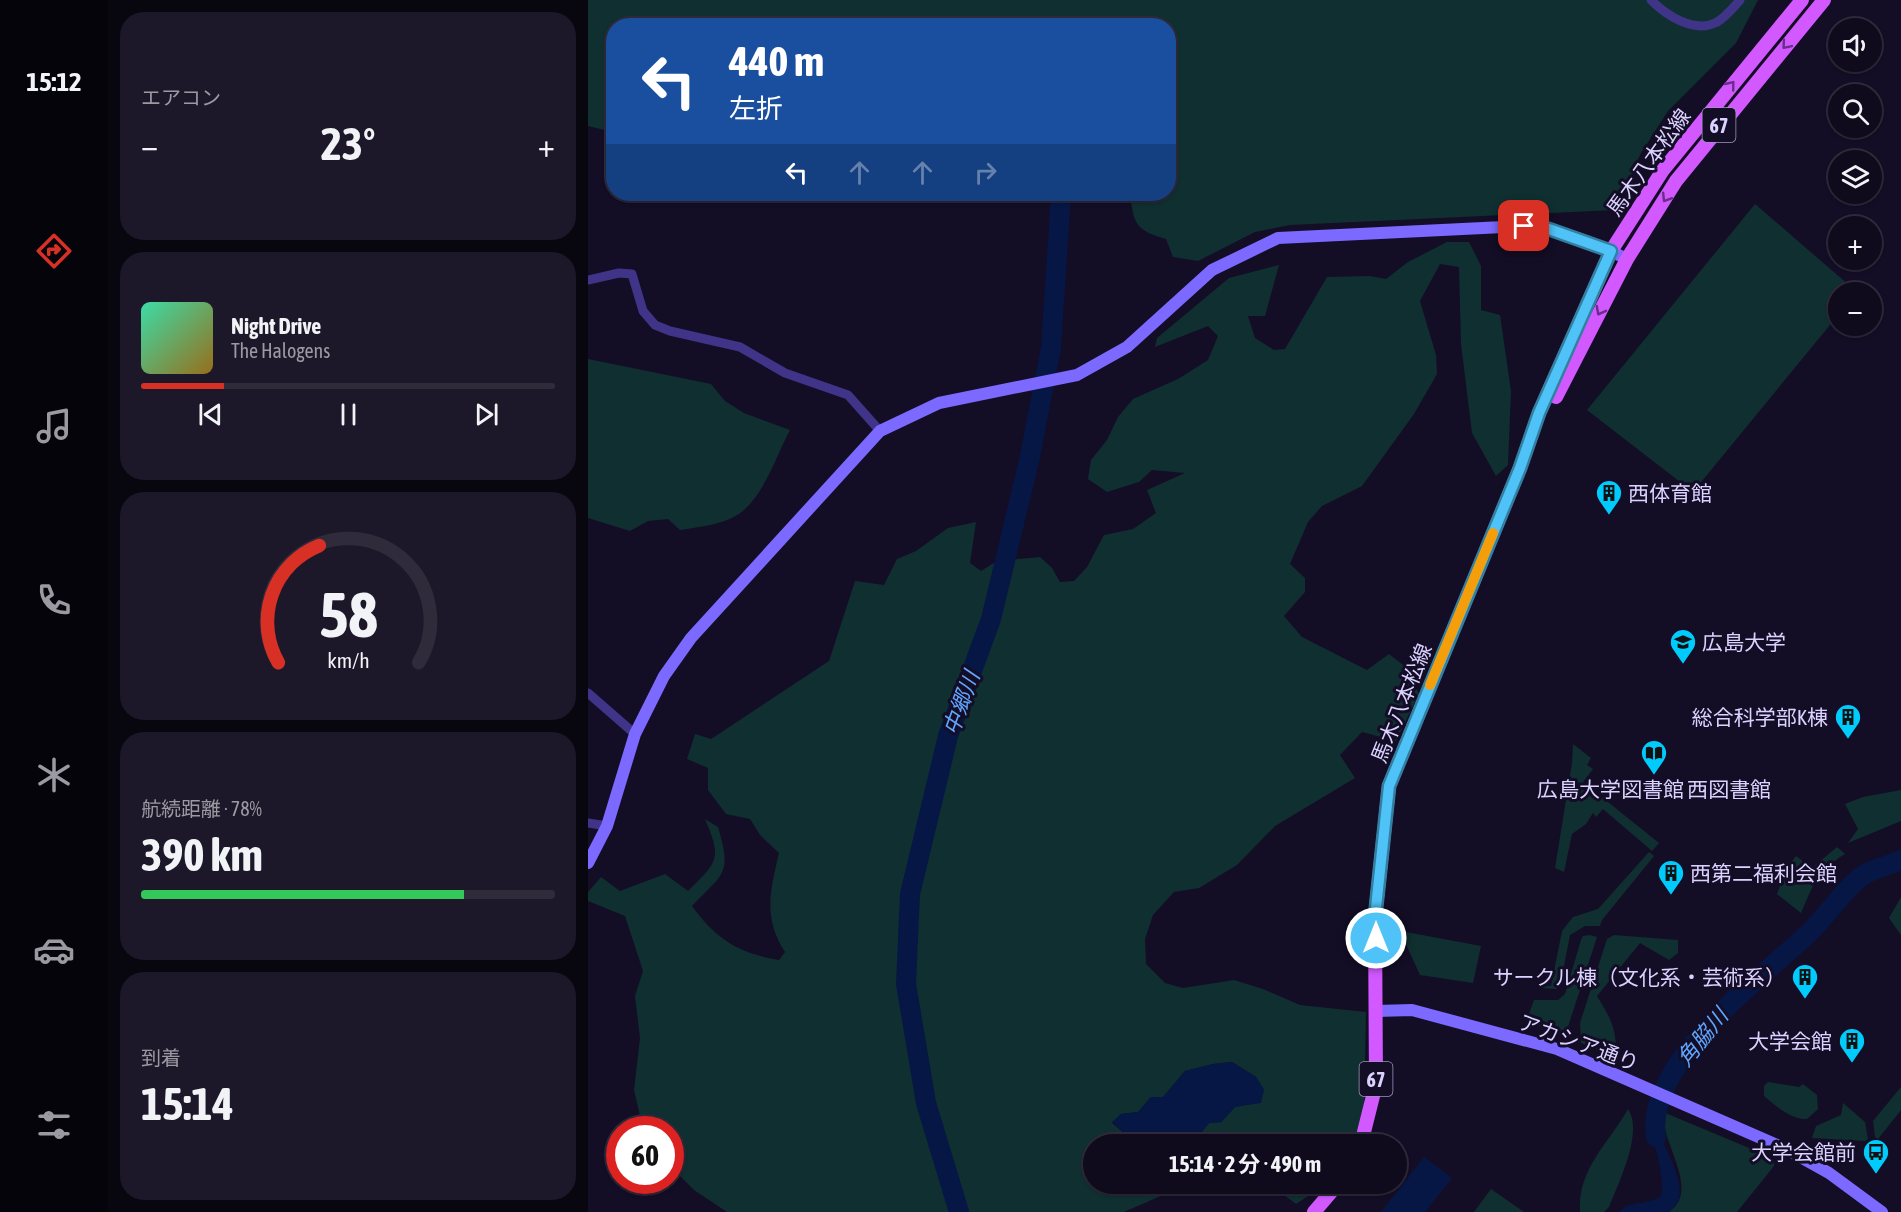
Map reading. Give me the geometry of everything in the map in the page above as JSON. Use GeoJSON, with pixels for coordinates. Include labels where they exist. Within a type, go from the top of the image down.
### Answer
{"type":"FeatureCollection","features":[{"type":"Feature","properties":{"kind":"main road","name":"馬木八本松線"},"geometry":{"type":"LineString","coordinates":[[1364,1134],[1376,1084],[1375,917],[1389,786],[1520,468],[1539,413],[1611,251],[1663,170],[1802,0]]}},
{"type":"Feature","properties":{"kind":"main road","name":"馬木八本松線"},"geometry":{"type":"LineString","coordinates":[[1520,468],[1627,259],[1676,181],[1824,0]]}},
{"type":"Feature","properties":{"kind":"main road"},"geometry":{"type":"LineString","coordinates":[[1314,1212],[1329,1194]]}},
{"type":"Feature","properties":{"kind":"street"},"geometry":{"type":"LineString","coordinates":[[1651,0],[1661,10],[1680,21],[1699,25],[1716,23],[1740,0]]}},
{"type":"Feature","properties":{"kind":"street"},"geometry":{"type":"LineString","coordinates":[[588,863],[607,826],[635,734],[664,676],[691,638],[880,431],[939,404],[1077,375],[1127,347],[1212,270],[1278,238],[1524,226],[1546,228],[1627,259]]}},
{"type":"Feature","properties":{"kind":"street"},"geometry":{"type":"LineString","coordinates":[[588,280],[619,273],[633,274],[643,311],[655,325],[670,331],[740,347],[785,373],[848,394],[880,431]]}},
{"type":"Feature","properties":{"kind":"street"},"geometry":{"type":"LineString","coordinates":[[588,693],[635,734]]}},
{"type":"Feature","properties":{"kind":"street"},"geometry":{"type":"LineString","coordinates":[[588,823],[607,826]]}},
{"type":"Feature","properties":{"kind":"street","name":"アカシア通り"},"geometry":{"type":"LineString","coordinates":[[1376,1011],[1412,1010],[1557,1049],[1786,1149],[1829,1173],[1882,1212]]}},
{"type":"Feature","properties":{"kind":"green space"},"geometry":{"type":"Polygon","coordinates":[[[588,0],[1758,0],[1736,43],[1668,111],[1641,153],[1615,210],[1290,225],[1255,232],[1198,261],[1173,257],[1166,239],[1142,229],[1138,224],[1131,201],[1176,201],[1176,18],[606,18],[606,130],[588,126],[588,0]]]}},
{"type":"Feature","properties":{"kind":"green space"},"geometry":{"type":"Polygon","coordinates":[[[1755,204],[1828,267],[1828,270],[1832,270],[1845,282],[1828,282],[1828,327],[1693,492],[1587,410],[1755,204]]]}},
{"type":"Feature","properties":{"kind":"green space"},"geometry":{"type":"Polygon","coordinates":[[[1447,242],[1469,242],[1481,266],[1481,310],[1500,315],[1511,391],[1508,465],[1496,476],[1472,433],[1461,344],[1459,267],[1440,264],[1420,301],[1436,355],[1437,374],[1414,414],[1362,486],[1322,506],[1308,522],[1290,564],[1305,578],[1305,592],[1284,616],[1302,637],[1367,670],[1389,654],[1407,668],[1419,694],[1396,741],[1362,732],[1340,755],[1355,778],[1275,826],[1237,865],[1199,888],[1174,892],[1153,915],[1145,939],[1146,964],[1165,983],[1183,988],[1234,980],[1263,989],[1300,1005],[1366,1012],[1364,1110],[1356,1134],[1200,1134],[1209,1123],[1221,1122],[1235,1107],[1264,1090],[1256,1077],[1232,1062],[1185,1071],[1163,1097],[1151,1097],[1138,1112],[1121,1114],[1112,1123],[1125,1134],[1083,1134],[1083,1194],[1165,1194],[1124,1212],[727,1212],[694,1190],[684,1180],[684,1116],[640,1116],[634,1090],[640,1038],[635,996],[643,971],[625,916],[588,901],[588,892],[601,877],[620,891],[665,874],[688,891],[706,873],[714,859],[714,843],[705,819],[718,827],[724,864],[718,879],[692,906],[719,936],[740,949],[779,960],[785,952],[774,928],[770,904],[779,853],[760,835],[750,819],[726,814],[708,790],[708,768],[687,759],[695,734],[711,739],[829,661],[855,581],[884,585],[897,559],[916,551],[948,528],[976,522],[970,563],[981,571],[997,561],[1040,557],[1052,568],[1060,582],[1074,581],[1087,567],[1104,535],[1133,529],[1156,513],[1147,490],[1185,473],[1152,470],[1139,482],[1107,492],[1088,479],[1091,460],[1107,440],[1118,417],[1133,399],[1178,379],[1208,360],[1218,336],[1208,326],[1155,347],[1157,338],[1229,278],[1279,265],[1265,316],[1248,316],[1255,338],[1274,350],[1285,349],[1327,277],[1370,276],[1386,279],[1408,262],[1447,242]]]}},
{"type":"Feature","properties":{"kind":"green space"},"geometry":{"type":"Polygon","coordinates":[[[588,359],[711,384],[725,401],[744,413],[790,430],[756,497],[739,514],[725,521],[680,530],[668,519],[648,521],[630,531],[588,518],[588,359]]]}},
{"type":"Feature","properties":{"kind":"green space"},"geometry":{"type":"Polygon","coordinates":[[[1573,744],[1591,758],[1587,765],[1593,769],[1583,782],[1659,843],[1652,851],[1603,809],[1596,817],[1593,813],[1586,824],[1572,834],[1564,872],[1555,868],[1573,744]]]}},
{"type":"Feature","properties":{"kind":"green space"},"geometry":{"type":"Polygon","coordinates":[[[1901,790],[1901,821],[1848,843],[1858,829],[1845,804],[1863,797],[1901,790]]]}},
{"type":"Feature","properties":{"kind":"green space"},"geometry":{"type":"Polygon","coordinates":[[[1837,847],[1845,854],[1817,879],[1801,913],[1777,894],[1787,867],[1796,856],[1812,868],[1837,847]]]}},
{"type":"Feature","properties":{"kind":"green space"},"geometry":{"type":"Polygon","coordinates":[[[1649,852],[1654,856],[1602,920],[1600,926],[1585,926],[1570,935],[1560,986],[1556,989],[1538,988],[1538,985],[1551,986],[1562,931],[1573,917],[1598,909],[1649,852]]]}},
{"type":"Feature","properties":{"kind":"green space"},"geometry":{"type":"Polygon","coordinates":[[[1901,897],[1901,935],[1889,918],[1901,897]]]}},
{"type":"Feature","properties":{"kind":"green space"},"geometry":{"type":"Polygon","coordinates":[[[1406,932],[1481,946],[1473,983],[1420,975],[1404,940],[1406,932]]]}},
{"type":"Feature","properties":{"kind":"green space"},"geometry":{"type":"Polygon","coordinates":[[[1614,935],[1678,940],[1678,953],[1669,960],[1640,943],[1597,996],[1614,1032],[1616,1046],[1607,1054],[1581,1043],[1580,1023],[1607,939],[1614,935]]]}},
{"type":"Feature","properties":{"kind":"green space"},"geometry":{"type":"Polygon","coordinates":[[[1583,936],[1597,937],[1565,1036],[1538,1026],[1529,1014],[1534,1000],[1558,1000],[1565,994],[1581,940],[1583,936]]]}},
{"type":"Feature","properties":{"kind":"green space"},"geometry":{"type":"Polygon","coordinates":[[[1768,1082],[1799,1087],[1803,1084],[1817,1095],[1818,1109],[1807,1119],[1789,1114],[1764,1096],[1764,1086],[1768,1082]]]}},
{"type":"Feature","properties":{"kind":"green space"},"geometry":{"type":"Polygon","coordinates":[[[1901,1087],[1901,1110],[1878,1139],[1875,1137],[1873,1121],[1901,1087]]]}},
{"type":"Feature","properties":{"kind":"green space"},"geometry":{"type":"Polygon","coordinates":[[[1843,1103],[1865,1122],[1868,1139],[1865,1141],[1812,1138],[1816,1126],[1841,1115],[1843,1103]]]}},
{"type":"Feature","properties":{"kind":"green space"},"geometry":{"type":"Polygon","coordinates":[[[1628,1109],[1632,1119],[1631,1144],[1609,1207],[1604,1212],[1580,1212],[1580,1197],[1589,1169],[1628,1109]]]}},
{"type":"Feature","properties":{"kind":"green space"},"geometry":{"type":"Polygon","coordinates":[[[1663,1112],[1773,1158],[1774,1166],[1737,1212],[1669,1212],[1678,1203],[1681,1180],[1664,1125],[1663,1112]]]}},
{"type":"Feature","properties":{"kind":"green space"},"geometry":{"type":"Polygon","coordinates":[[[1491,1189],[1524,1212],[1474,1212],[1491,1189]]]}},
{"type":"Feature","properties":{"kind":"green space"},"geometry":{"type":"Polygon","coordinates":[[[1283,1194],[1311,1194],[1296,1204],[1283,1194]]]}},
{"type":"Feature","properties":{"kind":"water"},"geometry":{"type":"Polygon","coordinates":[[[1232,1062],[1256,1077],[1264,1090],[1261,1103],[1235,1107],[1221,1122],[1209,1123],[1200,1134],[1126,1134],[1112,1122],[1121,1114],[1138,1112],[1151,1097],[1163,1097],[1185,1071],[1232,1062]]]}},
{"type":"Feature","properties":{"kind":"water"},"geometry":{"type":"Polygon","coordinates":[[[1653,1108],[1659,1112],[1660,1132],[1677,1176],[1680,1187],[1679,1198],[1676,1206],[1667,1212],[1619,1212],[1629,1205],[1651,1201],[1661,1196],[1661,1173],[1652,1131],[1653,1108]]]}},
{"type":"Feature","properties":{"kind":"water"},"geometry":{"type":"Polygon","coordinates":[[[1424,1157],[1452,1178],[1425,1212],[1381,1212],[1395,1194],[1407,1194],[1407,1179],[1424,1157]]]}},
{"type":"Feature","properties":{"kind":"waterway","name":"中郷川"},"geometry":{"type":"LineString","coordinates":[[959,1212],[926,1103],[906,984],[910,894],[948,736],[991,619],[1029,461],[1051,348],[1061,201]]}},
{"type":"Feature","properties":{"kind":"waterway","name":"角脇川"},"geometry":{"type":"LineString","coordinates":[[1656,1137],[1657,1109],[1668,1080],[1710,1024],[1810,932],[1859,878],[1901,860]]}},
{"type":"Feature","properties":{"kind":"slow traffic"},"geometry":{"type":"LineString","coordinates":[[1430,685],[1493,533]]}},
{"type":"Feature","properties":{"kind":"place","name":"西体育館"},"geometry":{"type":"Point","coordinates":[1609,516]}},
{"type":"Feature","properties":{"kind":"place","name":"広島大学"},"geometry":{"type":"Point","coordinates":[1683,665]}},
{"type":"Feature","properties":{"kind":"place","name":"総合科学部K棟"},"geometry":{"type":"Point","coordinates":[1848,740]}},
{"type":"Feature","properties":{"kind":"place","name":"広島大学図書館 西図書館"},"geometry":{"type":"Point","coordinates":[1654,776]}},
{"type":"Feature","properties":{"kind":"place","name":"西第二福利会館"},"geometry":{"type":"Point","coordinates":[1671,896]}},
{"type":"Feature","properties":{"kind":"place","name":"サークル棟（文化系・芸術系）"},"geometry":{"type":"Point","coordinates":[1805,1000]}},
{"type":"Feature","properties":{"kind":"place","name":"大学会館"},"geometry":{"type":"Point","coordinates":[1852,1064]}},
{"type":"Feature","properties":{"kind":"place","name":"大学会館前"},"geometry":{"type":"Point","coordinates":[1876,1175]}},
{"type":"Feature","properties":{"kind":"route"},"geometry":{"type":"LineString","coordinates":[[1376,938],[1375,917],[1380,856],[1389,786],[1520,468],[1539,413],[1611,251],[1546,228],[1524,226]]}}]}
